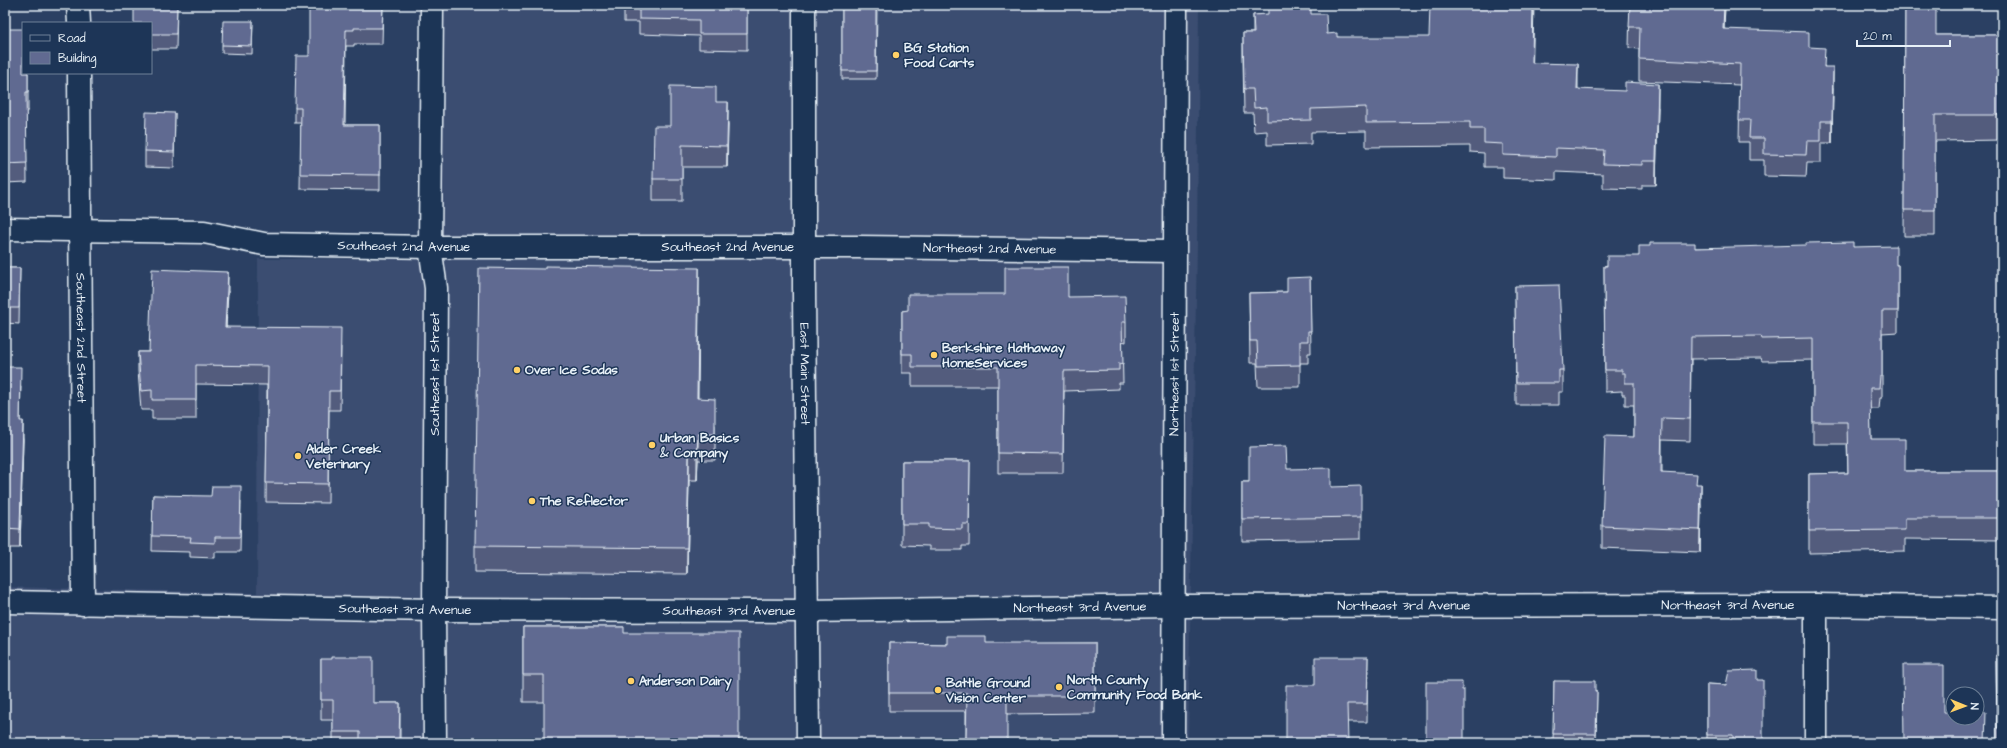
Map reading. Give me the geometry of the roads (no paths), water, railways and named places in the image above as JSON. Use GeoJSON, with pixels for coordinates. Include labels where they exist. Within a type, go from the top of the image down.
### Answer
{"type":"FeatureCollection","features":[{"type":"Feature","properties":{"kind":"street"},"geometry":{"type":"LineString","coordinates":[[78,5],[79,22]]}},
{"type":"Feature","properties":{"kind":"street","name":"Southeast 1st Street"},"geometry":{"type":"LineString","coordinates":[[432,5],[430,246],[436,288],[434,610],[435,743]]}},
{"type":"Feature","properties":{"kind":"street","name":"East Main Street"},"geometry":{"type":"LineString","coordinates":[[804,5],[804,248],[808,743]]}},
{"type":"Feature","properties":{"kind":"street","name":"Northeast 1st Street"},"geometry":{"type":"LineString","coordinates":[[1172,743],[1174,606],[1176,5]]}},
{"type":"Feature","properties":{"kind":"street","name":"Southeast 2nd Street"},"geometry":{"type":"LineString","coordinates":[[79,74],[83,604]]}},
{"type":"Feature","properties":{"kind":"street","name":"Southeast 2nd Avenue"},"geometry":{"type":"LineString","coordinates":[[5,229],[204,232],[264,244],[430,246],[728,246],[804,248]]}},
{"type":"Feature","properties":{"kind":"street","name":"Northeast 2nd Avenue"},"geometry":{"type":"LineString","coordinates":[[804,248],[858,247],[1174,251]]}},
{"type":"Feature","properties":{"kind":"street","name":"Southeast 3rd Avenue"},"geometry":{"type":"LineString","coordinates":[[5,602],[434,610],[806,611]]}},
{"type":"Feature","properties":{"kind":"street"},"geometry":{"type":"LineString","coordinates":[[1816,605],[1816,743]]}},
{"type":"Feature","properties":{"kind":"street","name":"Northeast 3rd Avenue"},"geometry":{"type":"LineString","coordinates":[[806,611],[1174,606],[1816,605],[2002,608]]}},
{"type":"Feature","properties":{"kind":"place","name":"BG Station Food Carts"},"geometry":{"type":"Point","coordinates":[896,55]}},
{"type":"Feature","properties":{"kind":"place","name":"Berkshire Hathaway HomeServices"},"geometry":{"type":"Point","coordinates":[934,355]}},
{"type":"Feature","properties":{"kind":"place","name":"Over Ice Sodas"},"geometry":{"type":"Point","coordinates":[517,370]}},
{"type":"Feature","properties":{"kind":"place","name":"Urban Basics & Company"},"geometry":{"type":"Point","coordinates":[652,445]}},
{"type":"Feature","properties":{"kind":"place","name":"Alder Creek Veterinary"},"geometry":{"type":"Point","coordinates":[298,456]}},
{"type":"Feature","properties":{"kind":"place","name":"The Reflector"},"geometry":{"type":"Point","coordinates":[532,501]}},
{"type":"Feature","properties":{"kind":"place","name":"Anderson Dairy"},"geometry":{"type":"Point","coordinates":[631,681]}},
{"type":"Feature","properties":{"kind":"place","name":"North County Community Food Bank"},"geometry":{"type":"Point","coordinates":[1059,687]}},
{"type":"Feature","properties":{"kind":"place","name":"Battle Ground Vision Center"},"geometry":{"type":"Point","coordinates":[938,690]}}]}
